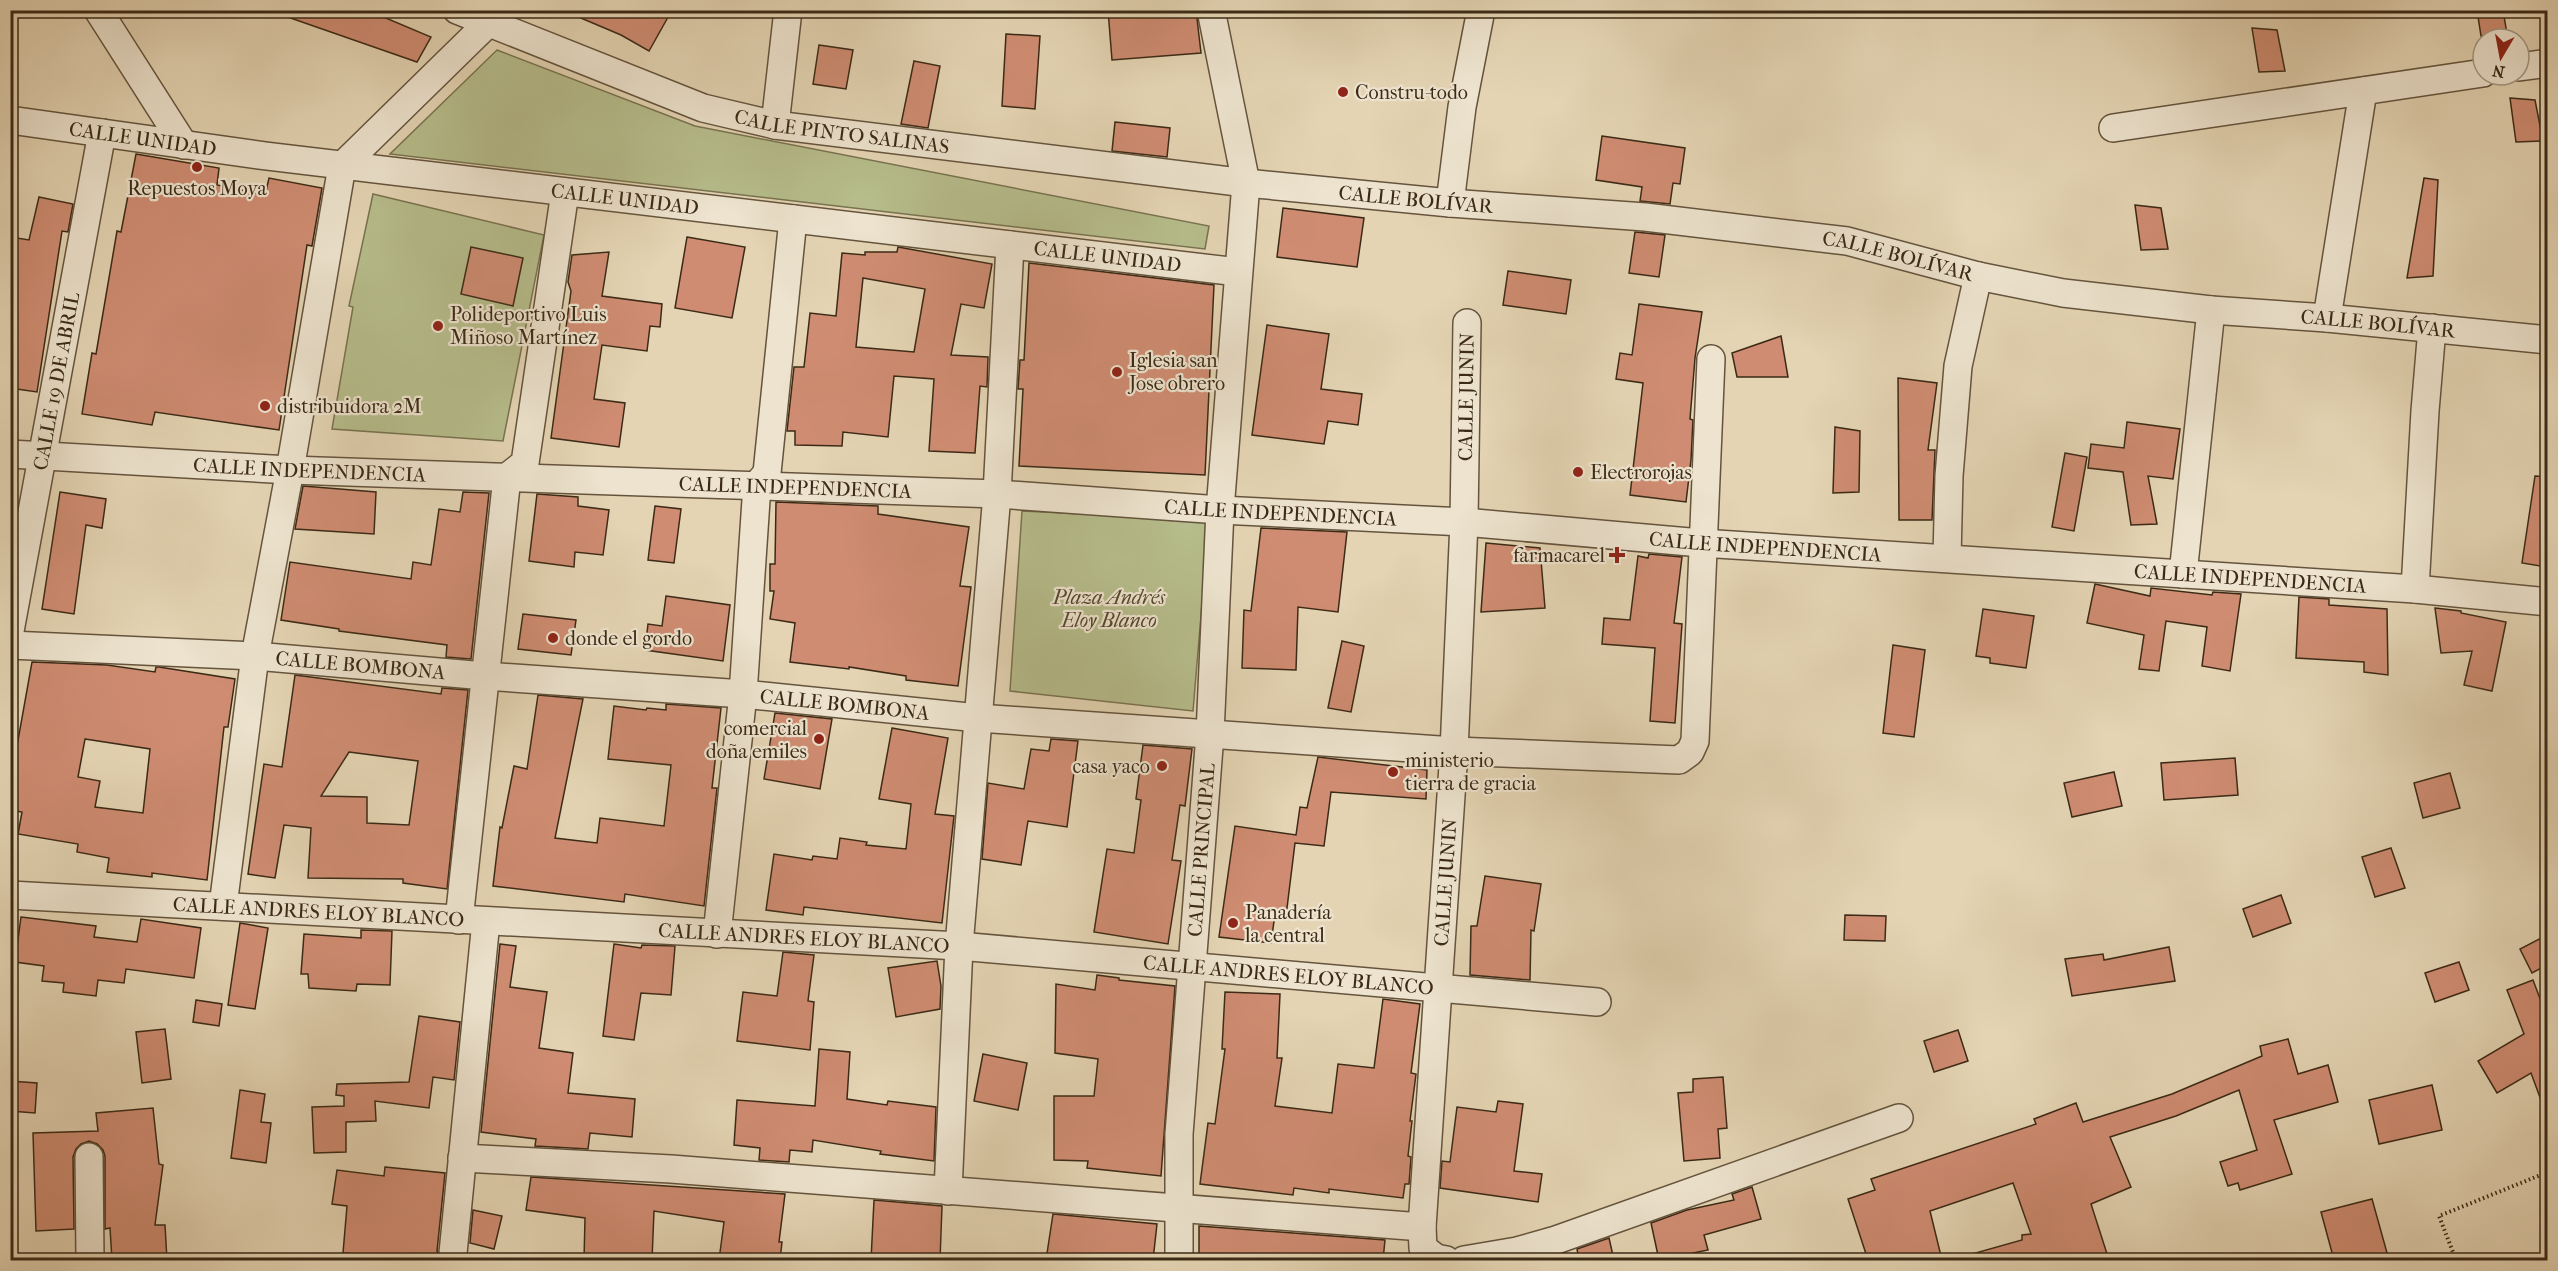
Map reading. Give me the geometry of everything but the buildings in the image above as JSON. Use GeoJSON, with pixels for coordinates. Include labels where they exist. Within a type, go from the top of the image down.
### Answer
{"type":"FeatureCollection","features":[{"type":"Feature","properties":{"kind":"street"},"geometry":{"type":"LineString","coordinates":[[98,10],[184,145]]}},
{"type":"Feature","properties":{"kind":"street","name":"CALLE PINTO SALINAS"},"geometry":{"type":"LineString","coordinates":[[457,10],[703,108],[775,125],[1246,183]]}},
{"type":"Feature","properties":{"kind":"street"},"geometry":{"type":"LineString","coordinates":[[775,125],[788,10]]}},
{"type":"Feature","properties":{"kind":"street"},"geometry":{"type":"LineString","coordinates":[[1211,10],[1246,183],[1220,510]]}},
{"type":"Feature","properties":{"kind":"street"},"geometry":{"type":"LineString","coordinates":[[1450,203],[1462,107],[1481,10]]}},
{"type":"Feature","properties":{"kind":"street"},"geometry":{"type":"LineString","coordinates":[[223,906],[255,656],[290,470],[342,166],[488,23]]}},
{"type":"Feature","properties":{"kind":"street"},"geometry":{"type":"LineString","coordinates":[[2531,65],[2547,63]]}},
{"type":"Feature","properties":{"kind":"street"},"geometry":{"type":"LineString","coordinates":[[2112,128],[2471,75]]}},
{"type":"Feature","properties":{"kind":"street"},"geometry":{"type":"LineString","coordinates":[[2327,318],[2362,91]]}},
{"type":"Feature","properties":{"kind":"street","name":"CALLE UNIDAD"},"geometry":{"type":"LineString","coordinates":[[10,120],[342,166],[1238,272]]}},
{"type":"Feature","properties":{"kind":"street","name":"CALLE 19 DE ABRIL"},"geometry":{"type":"LineString","coordinates":[[10,631],[102,133]]}},
{"type":"Feature","properties":{"kind":"street","name":"CALLE BOLÍVAR"},"geometry":{"type":"LineString","coordinates":[[1246,183],[1450,203],[1645,217],[1846,241],[1978,276],[2063,293],[2211,310],[2327,318],[2547,340]]}},
{"type":"Feature","properties":{"kind":"street"},"geometry":{"type":"LineString","coordinates":[[459,920],[507,477],[525,463],[565,192]]}},
{"type":"Feature","properties":{"kind":"street"},"geometry":{"type":"LineString","coordinates":[[717,934],[743,694],[758,485],[767,473],[793,219]]}},
{"type":"Feature","properties":{"kind":"street"},"geometry":{"type":"LineString","coordinates":[[948,1191],[958,946],[997,494],[1010,245]]}},
{"type":"Feature","properties":{"kind":"street"},"geometry":{"type":"LineString","coordinates":[[1947,558],[1949,476],[1958,366],[1978,276]]}},
{"type":"Feature","properties":{"kind":"street"},"geometry":{"type":"LineString","coordinates":[[2183,574],[2211,310]]}},
{"type":"Feature","properties":{"kind":"street","name":"CALLE JUNIN"},"geometry":{"type":"LineString","coordinates":[[1422,1227],[1454,751],[1464,522],[1467,323]]}},
{"type":"Feature","properties":{"kind":"street"},"geometry":{"type":"LineString","coordinates":[[2415,589],[2432,328]]}},
{"type":"Feature","properties":{"kind":"street"},"geometry":{"type":"LineString","coordinates":[[1701,543],[1711,359]]}},
{"type":"Feature","properties":{"kind":"street","name":"CALLE INDEPENDENCIA"},"geometry":{"type":"LineString","coordinates":[[10,454],[290,470],[997,494],[1220,510],[1464,522],[1701,543],[2415,589],[2547,602]]}},
{"type":"Feature","properties":{"kind":"street","name":"CALLE PRINCIPAL"},"geometry":{"type":"LineString","coordinates":[[1179,1260],[1179,1134],[1210,734],[1220,510]]}},
{"type":"Feature","properties":{"kind":"street","name":"CALLE BOMBONA"},"geometry":{"type":"LineString","coordinates":[[10,645],[255,656],[485,676],[743,694],[978,718],[1454,751],[1679,760],[1690,752],[1695,741],[1701,543]]}},
{"type":"Feature","properties":{"kind":"street","name":"CALLE ANDRES ELOY BLANCO"},"geometry":{"type":"LineString","coordinates":[[10,895],[958,946],[1597,1002]]}},
{"type":"Feature","properties":{"kind":"street"},"geometry":{"type":"LineString","coordinates":[[453,1253],[486,921]]}},
{"type":"Feature","properties":{"kind":"street"},"geometry":{"type":"LineString","coordinates":[[1464,1260],[1516,1251],[1556,1240],[1899,1119]]}},
{"type":"Feature","properties":{"kind":"street"},"geometry":{"type":"LineString","coordinates":[[88,1157],[90,1260]]}},
{"type":"Feature","properties":{"kind":"street"},"geometry":{"type":"LineString","coordinates":[[462,1158],[670,1169],[1422,1227],[1423,1248],[1436,1258],[1446,1260]]}},
{"type":"Feature","properties":{"kind":"path"},"geometry":{"type":"LineString","coordinates":[[2456,1260],[2439,1216],[2547,1172]]}},
{"type":"Feature","properties":{"kind":"green space"},"geometry":{"type":"Polygon","coordinates":[[[497,50],[695,126],[1209,226],[1205,249],[390,154],[497,50]]]}},
{"type":"Feature","properties":{"kind":"green space","name":"Polideportivo Luis Miñoso Martínez"},"geometry":{"type":"Polygon","coordinates":[[[373,194],[544,235],[503,441],[332,429],[353,307],[349,306],[373,194]]]}},
{"type":"Feature","properties":{"kind":"green space","name":"Plaza Andrés Eloy Blanco"},"geometry":{"type":"Polygon","coordinates":[[[1022,511],[1209,520],[1193,711],[1010,691],[1022,511]]]}},
{"type":"Feature","properties":{"kind":"place","name":"Constru-todo"},"geometry":{"type":"Point","coordinates":[1343,92]}},
{"type":"Feature","properties":{"kind":"place","name":"Repuestos Moya"},"geometry":{"type":"Point","coordinates":[197,167]}},
{"type":"Feature","properties":{"kind":"place","name":"Polideportivo Luis Miñoso Martínez"},"geometry":{"type":"Point","coordinates":[438,326]}},
{"type":"Feature","properties":{"kind":"place","name":"Iglesia san Jose obrero"},"geometry":{"type":"Point","coordinates":[1117,372]}},
{"type":"Feature","properties":{"kind":"place","name":"distribuidora 2M"},"geometry":{"type":"Point","coordinates":[265,406]}},
{"type":"Feature","properties":{"kind":"place","name":"Electrorojas"},"geometry":{"type":"Point","coordinates":[1578,472]}},
{"type":"Feature","properties":{"kind":"place","name":"farmacarel"},"geometry":{"type":"Point","coordinates":[1617,555]}},
{"type":"Feature","properties":{"kind":"place","name":"donde el gordo"},"geometry":{"type":"Point","coordinates":[553,638]}},
{"type":"Feature","properties":{"kind":"place","name":"comercial doña emiles"},"geometry":{"type":"Point","coordinates":[819,739]}},
{"type":"Feature","properties":{"kind":"place","name":"casa yaco"},"geometry":{"type":"Point","coordinates":[1162,766]}},
{"type":"Feature","properties":{"kind":"place","name":"ministerio tierra de gracia"},"geometry":{"type":"Point","coordinates":[1393,772]}},
{"type":"Feature","properties":{"kind":"place","name":"Panadería la central"},"geometry":{"type":"Point","coordinates":[1233,923]}}]}
